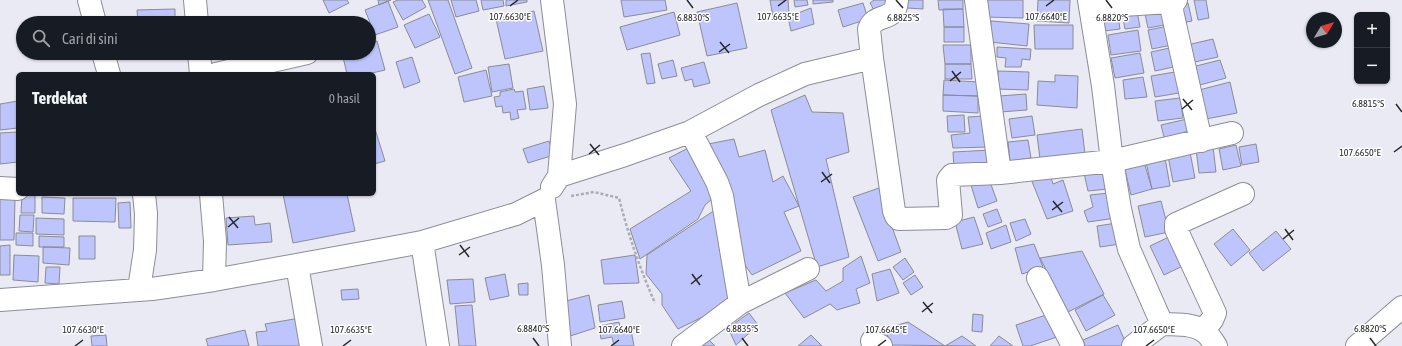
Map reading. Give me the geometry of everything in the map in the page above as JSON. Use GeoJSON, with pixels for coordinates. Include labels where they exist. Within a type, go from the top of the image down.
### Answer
{"type":"FeatureCollection","features":[{"type":"Feature","properties":{"kind":"street"},"geometry":{"type":"LineString","coordinates":[[89,0],[93,16]]}},
{"type":"Feature","properties":{"kind":"street"},"geometry":{"type":"LineString","coordinates":[[194,0],[196,16]]}},
{"type":"Feature","properties":{"kind":"street"},"geometry":{"type":"LineString","coordinates":[[0,300],[152,289],[214,280],[297,265],[422,242],[516,214],[544,200],[559,176],[565,104],[552,0]]}},
{"type":"Feature","properties":{"kind":"street"},"geometry":{"type":"LineString","coordinates":[[897,0],[896,8],[893,12],[870,24],[869,29],[890,190],[894,211],[899,219],[949,217],[951,215],[948,180],[952,174],[1000,173],[1112,161],[1232,133]]}},
{"type":"Feature","properties":{"kind":"street"},"geometry":{"type":"LineString","coordinates":[[976,0],[1000,173]]}},
{"type":"Feature","properties":{"kind":"street"},"geometry":{"type":"LineString","coordinates":[[1162,324],[1129,248],[1120,209],[1112,161],[1104,86],[1089,3],[1173,1],[1201,141]]}},
{"type":"Feature","properties":{"kind":"street"},"geometry":{"type":"LineString","coordinates":[[559,176],[690,132],[758,95],[805,74],[872,58]]}},
{"type":"Feature","properties":{"kind":"street"},"geometry":{"type":"LineString","coordinates":[[105,60],[108,72]]}},
{"type":"Feature","properties":{"kind":"street"},"geometry":{"type":"LineString","coordinates":[[200,60],[201,72]]}},
{"type":"Feature","properties":{"kind":"street"},"geometry":{"type":"LineString","coordinates":[[225,72],[277,60]]}},
{"type":"Feature","properties":{"kind":"street"},"geometry":{"type":"LineString","coordinates":[[696,142],[717,182],[722,196],[740,303]]}},
{"type":"Feature","properties":{"kind":"street"},"geometry":{"type":"LineString","coordinates":[[0,188],[16,189]]}},
{"type":"Feature","properties":{"kind":"street"},"geometry":{"type":"LineString","coordinates":[[1133,346],[1162,324],[1188,325],[1209,338],[1214,314],[1176,229],[1176,224],[1243,194]]}},
{"type":"Feature","properties":{"kind":"street"},"geometry":{"type":"LineString","coordinates":[[139,289],[145,250],[146,214],[144,196]]}},
{"type":"Feature","properties":{"kind":"street"},"geometry":{"type":"LineString","coordinates":[[211,196],[215,241],[214,280]]}},
{"type":"Feature","properties":{"kind":"street"},"geometry":{"type":"LineString","coordinates":[[544,200],[553,265],[560,346]]}},
{"type":"Feature","properties":{"kind":"street"},"geometry":{"type":"LineString","coordinates":[[422,242],[438,346]]}},
{"type":"Feature","properties":{"kind":"street"},"geometry":{"type":"LineString","coordinates":[[297,265],[311,346]]}},
{"type":"Feature","properties":{"kind":"street"},"geometry":{"type":"LineString","coordinates":[[684,346],[740,303],[808,269]]}},
{"type":"Feature","properties":{"kind":"street"},"geometry":{"type":"LineString","coordinates":[[1038,278],[1073,346]]}},
{"type":"Feature","properties":{"kind":"street"},"geometry":{"type":"LineString","coordinates":[[1357,346],[1402,307]]}},
{"type":"Feature","properties":{"kind":"path"},"geometry":{"type":"LineString","coordinates":[[544,200],[594,192],[620,198],[626,226],[643,276],[655,303]]}},
{"type":"Feature","properties":{"kind":"building"},"geometry":{"type":"Polygon","coordinates":[[[323,0],[347,0],[349,3],[329,13],[323,0]]]}},
{"type":"Feature","properties":{"kind":"building"},"geometry":{"type":"Polygon","coordinates":[[[378,0],[391,0],[379,5],[378,0]]]}},
{"type":"Feature","properties":{"kind":"building"},"geometry":{"type":"Polygon","coordinates":[[[398,0],[422,0],[426,7],[403,20],[393,2],[398,0]]]}},
{"type":"Feature","properties":{"kind":"building"},"geometry":{"type":"Polygon","coordinates":[[[428,0],[448,0],[472,68],[455,74],[428,0]]]}},
{"type":"Feature","properties":{"kind":"building"},"geometry":{"type":"Polygon","coordinates":[[[451,0],[476,0],[479,11],[456,17],[451,0]]]}},
{"type":"Feature","properties":{"kind":"building"},"geometry":{"type":"Polygon","coordinates":[[[481,0],[503,0],[504,6],[483,10],[481,0]]]}},
{"type":"Feature","properties":{"kind":"building"},"geometry":{"type":"Polygon","coordinates":[[[506,0],[527,0],[527,2],[506,6],[506,0]]]}},
{"type":"Feature","properties":{"kind":"building"},"geometry":{"type":"Polygon","coordinates":[[[621,0],[665,0],[667,10],[624,17],[621,0]]]}},
{"type":"Feature","properties":{"kind":"building"},"geometry":{"type":"Polygon","coordinates":[[[770,0],[788,0],[789,14],[773,17],[770,0]]]}},
{"type":"Feature","properties":{"kind":"building"},"geometry":{"type":"Polygon","coordinates":[[[794,0],[807,0],[808,5],[795,7],[794,0]]]}},
{"type":"Feature","properties":{"kind":"building"},"geometry":{"type":"Polygon","coordinates":[[[813,0],[833,0],[833,2],[813,4],[813,0]]]}},
{"type":"Feature","properties":{"kind":"building"},"geometry":{"type":"Polygon","coordinates":[[[874,0],[891,0],[875,12],[870,3],[874,0]]]}},
{"type":"Feature","properties":{"kind":"building"},"geometry":{"type":"Polygon","coordinates":[[[908,0],[923,0],[923,9],[907,8],[908,0]]]}},
{"type":"Feature","properties":{"kind":"building"},"geometry":{"type":"Polygon","coordinates":[[[938,0],[963,0],[963,9],[939,10],[938,0]]]}},
{"type":"Feature","properties":{"kind":"building"},"geometry":{"type":"Polygon","coordinates":[[[986,0],[1023,0],[1023,18],[985,17],[986,0]]]}},
{"type":"Feature","properties":{"kind":"building"},"geometry":{"type":"Polygon","coordinates":[[[1038,0],[1070,0],[1069,23],[1037,21],[1038,0]]]}},
{"type":"Feature","properties":{"kind":"building"},"geometry":{"type":"Polygon","coordinates":[[[1194,0],[1206,0],[1209,18],[1198,20],[1194,0]]]}},
{"type":"Feature","properties":{"kind":"building"},"geometry":{"type":"Polygon","coordinates":[[[388,1],[398,27],[376,35],[376,16],[367,16],[365,10],[388,1]]]}},
{"type":"Feature","properties":{"kind":"building"},"geometry":{"type":"Polygon","coordinates":[[[737,3],[747,48],[707,56],[697,12],[737,3]]]}},
{"type":"Feature","properties":{"kind":"building"},"geometry":{"type":"Polygon","coordinates":[[[863,3],[868,19],[843,27],[838,10],[863,3]]]}},
{"type":"Feature","properties":{"kind":"building"},"geometry":{"type":"Polygon","coordinates":[[[1188,3],[1192,21],[1181,23],[1177,5],[1188,3]]]}},
{"type":"Feature","properties":{"kind":"building"},"geometry":{"type":"Polygon","coordinates":[[[1160,6],[1164,25],[1148,28],[1144,9],[1160,6]]]}},
{"type":"Feature","properties":{"kind":"building"},"geometry":{"type":"Polygon","coordinates":[[[811,8],[814,24],[791,31],[788,17],[811,8]]]}},
{"type":"Feature","properties":{"kind":"building"},"geometry":{"type":"Polygon","coordinates":[[[175,9],[175,16],[137,16],[137,10],[175,9]]]}},
{"type":"Feature","properties":{"kind":"building"},"geometry":{"type":"Polygon","coordinates":[[[943,9],[963,9],[964,27],[944,27],[943,9]]]}},
{"type":"Feature","properties":{"kind":"building"},"geometry":{"type":"Polygon","coordinates":[[[1117,10],[1120,29],[1104,31],[1102,12],[1117,10]]]}},
{"type":"Feature","properties":{"kind":"building"},"geometry":{"type":"Polygon","coordinates":[[[534,11],[543,51],[505,59],[496,19],[534,11]]]}},
{"type":"Feature","properties":{"kind":"building"},"geometry":{"type":"Polygon","coordinates":[[[1137,11],[1140,27],[1125,29],[1122,12],[1137,11]]]}},
{"type":"Feature","properties":{"kind":"building"},"geometry":{"type":"Polygon","coordinates":[[[674,12],[680,35],[627,50],[620,27],[674,12]]]}},
{"type":"Feature","properties":{"kind":"building"},"geometry":{"type":"Polygon","coordinates":[[[429,14],[440,37],[415,48],[404,25],[429,14]]]}},
{"type":"Feature","properties":{"kind":"building"},"geometry":{"type":"Polygon","coordinates":[[[991,21],[1029,24],[1027,46],[990,42],[991,21]]]}},
{"type":"Feature","properties":{"kind":"building"},"geometry":{"type":"Polygon","coordinates":[[[1034,25],[1073,25],[1073,49],[1035,49],[1034,25]]]}},
{"type":"Feature","properties":{"kind":"building"},"geometry":{"type":"Polygon","coordinates":[[[1168,26],[1172,45],[1152,49],[1148,30],[1168,26]]]}},
{"type":"Feature","properties":{"kind":"building"},"geometry":{"type":"Polygon","coordinates":[[[944,27],[964,27],[964,42],[944,42],[944,27]]]}},
{"type":"Feature","properties":{"kind":"building"},"geometry":{"type":"Polygon","coordinates":[[[1138,30],[1141,51],[1111,55],[1108,35],[1138,30]]]}},
{"type":"Feature","properties":{"kind":"building"},"geometry":{"type":"Polygon","coordinates":[[[1213,39],[1218,57],[1190,63],[1187,45],[1213,39]]]}},
{"type":"Feature","properties":{"kind":"building"},"geometry":{"type":"Polygon","coordinates":[[[376,41],[385,70],[376,72],[347,72],[344,60],[376,60],[376,41]]]}},
{"type":"Feature","properties":{"kind":"building"},"geometry":{"type":"Polygon","coordinates":[[[943,45],[971,45],[971,64],[945,64],[943,45]]]}},
{"type":"Feature","properties":{"kind":"building"},"geometry":{"type":"Polygon","coordinates":[[[997,47],[1031,49],[1030,60],[1022,59],[1021,67],[1005,67],[1006,58],[997,57],[997,47]]]}},
{"type":"Feature","properties":{"kind":"building"},"geometry":{"type":"Polygon","coordinates":[[[1174,47],[1178,66],[1155,71],[1151,52],[1174,47]]]}},
{"type":"Feature","properties":{"kind":"building"},"geometry":{"type":"Polygon","coordinates":[[[650,53],[655,83],[647,84],[641,54],[650,53]]]}},
{"type":"Feature","properties":{"kind":"building"},"geometry":{"type":"Polygon","coordinates":[[[1140,53],[1144,73],[1115,78],[1111,58],[1140,53]]]}},
{"type":"Feature","properties":{"kind":"building"},"geometry":{"type":"Polygon","coordinates":[[[412,57],[420,82],[404,88],[396,62],[412,57]]]}},
{"type":"Feature","properties":{"kind":"building"},"geometry":{"type":"Polygon","coordinates":[[[239,60],[250,60],[240,63],[239,60]]]}},
{"type":"Feature","properties":{"kind":"building"},"geometry":{"type":"Polygon","coordinates":[[[673,60],[677,76],[662,79],[658,64],[673,60]]]}},
{"type":"Feature","properties":{"kind":"building"},"geometry":{"type":"Polygon","coordinates":[[[1220,60],[1226,78],[1196,86],[1192,67],[1220,60]]]}},
{"type":"Feature","properties":{"kind":"building"},"geometry":{"type":"Polygon","coordinates":[[[704,62],[710,83],[694,87],[692,79],[685,81],[681,68],[704,62]]]}},
{"type":"Feature","properties":{"kind":"building"},"geometry":{"type":"Polygon","coordinates":[[[509,64],[513,88],[492,92],[488,67],[509,64]]]}},
{"type":"Feature","properties":{"kind":"building"},"geometry":{"type":"Polygon","coordinates":[[[945,64],[971,64],[972,79],[945,79],[945,64]]]}},
{"type":"Feature","properties":{"kind":"building"},"geometry":{"type":"Polygon","coordinates":[[[486,70],[492,96],[464,102],[458,77],[486,70]]]}},
{"type":"Feature","properties":{"kind":"building"},"geometry":{"type":"Polygon","coordinates":[[[998,71],[1029,72],[1028,90],[997,89],[998,71]]]}},
{"type":"Feature","properties":{"kind":"building"},"geometry":{"type":"Polygon","coordinates":[[[1175,72],[1179,93],[1155,97],[1151,76],[1175,72]]]}},
{"type":"Feature","properties":{"kind":"building"},"geometry":{"type":"Polygon","coordinates":[[[1055,75],[1078,76],[1077,108],[1037,105],[1038,81],[1055,82],[1055,75]]]}},
{"type":"Feature","properties":{"kind":"building"},"geometry":{"type":"Polygon","coordinates":[[[1143,77],[1147,97],[1125,99],[1123,80],[1143,77]]]}},
{"type":"Feature","properties":{"kind":"building"},"geometry":{"type":"Polygon","coordinates":[[[944,80],[979,82],[978,96],[943,95],[944,80]]]}},
{"type":"Feature","properties":{"kind":"building"},"geometry":{"type":"Polygon","coordinates":[[[1230,82],[1237,113],[1206,119],[1199,90],[1230,82]]]}},
{"type":"Feature","properties":{"kind":"building"},"geometry":{"type":"Polygon","coordinates":[[[544,86],[548,108],[530,110],[527,89],[544,86]]]}},
{"type":"Feature","properties":{"kind":"building"},"geometry":{"type":"Polygon","coordinates":[[[514,89],[515,92],[523,91],[526,109],[517,110],[519,118],[511,120],[510,112],[503,113],[502,106],[496,107],[494,97],[500,96],[500,92],[514,89]]]}},
{"type":"Feature","properties":{"kind":"building"},"geometry":{"type":"Polygon","coordinates":[[[1026,94],[1027,110],[1000,112],[999,96],[1026,94]]]}},
{"type":"Feature","properties":{"kind":"building"},"geometry":{"type":"Polygon","coordinates":[[[805,95],[812,112],[843,113],[849,152],[826,159],[849,257],[817,267],[771,110],[805,95]]]}},
{"type":"Feature","properties":{"kind":"building"},"geometry":{"type":"Polygon","coordinates":[[[943,95],[978,96],[978,113],[943,111],[943,95]]]}},
{"type":"Feature","properties":{"kind":"building"},"geometry":{"type":"Polygon","coordinates":[[[1180,98],[1183,118],[1158,121],[1155,101],[1180,98]]]}},
{"type":"Feature","properties":{"kind":"building"},"geometry":{"type":"Polygon","coordinates":[[[16,101],[16,128],[0,130],[0,104],[16,101]]]}},
{"type":"Feature","properties":{"kind":"building"},"geometry":{"type":"Polygon","coordinates":[[[964,115],[965,132],[948,132],[947,116],[964,115]]]}},
{"type":"Feature","properties":{"kind":"building"},"geometry":{"type":"Polygon","coordinates":[[[985,116],[989,147],[953,148],[951,135],[970,133],[968,117],[985,116]]]}},
{"type":"Feature","properties":{"kind":"building"},"geometry":{"type":"Polygon","coordinates":[[[1032,116],[1035,135],[1012,138],[1009,119],[1032,116]]]}},
{"type":"Feature","properties":{"kind":"building"},"geometry":{"type":"Polygon","coordinates":[[[1187,119],[1191,134],[1165,141],[1161,125],[1187,119]]]}},
{"type":"Feature","properties":{"kind":"building"},"geometry":{"type":"Polygon","coordinates":[[[1082,129],[1085,154],[1040,159],[1037,135],[1082,129]]]}},
{"type":"Feature","properties":{"kind":"building"},"geometry":{"type":"Polygon","coordinates":[[[16,132],[16,162],[0,164],[0,133],[16,132]]]}},
{"type":"Feature","properties":{"kind":"building"},"geometry":{"type":"Polygon","coordinates":[[[376,132],[385,161],[376,163],[376,132]]]}},
{"type":"Feature","properties":{"kind":"building"},"geometry":{"type":"Polygon","coordinates":[[[734,139],[739,157],[765,150],[773,182],[783,176],[799,206],[784,212],[801,251],[752,275],[737,254],[708,144],[734,139]]]}},
{"type":"Feature","properties":{"kind":"building"},"geometry":{"type":"Polygon","coordinates":[[[1028,140],[1031,158],[1010,161],[1008,142],[1028,140]]]}},
{"type":"Feature","properties":{"kind":"building"},"geometry":{"type":"Polygon","coordinates":[[[549,141],[554,155],[528,163],[523,149],[549,141]]]}},
{"type":"Feature","properties":{"kind":"building"},"geometry":{"type":"Polygon","coordinates":[[[1256,144],[1259,162],[1242,165],[1239,147],[1256,144]]]}},
{"type":"Feature","properties":{"kind":"building"},"geometry":{"type":"Polygon","coordinates":[[[1236,145],[1241,166],[1223,170],[1219,149],[1236,145]]]}},
{"type":"Feature","properties":{"kind":"building"},"geometry":{"type":"Polygon","coordinates":[[[692,146],[712,199],[705,205],[698,219],[640,259],[630,229],[691,191],[669,158],[692,146]]]}},
{"type":"Feature","properties":{"kind":"building"},"geometry":{"type":"Polygon","coordinates":[[[1213,147],[1216,172],[1199,173],[1196,149],[1213,147]]]}},
{"type":"Feature","properties":{"kind":"building"},"geometry":{"type":"Polygon","coordinates":[[[991,150],[992,167],[954,169],[953,152],[991,150]]]}},
{"type":"Feature","properties":{"kind":"building"},"geometry":{"type":"Polygon","coordinates":[[[1190,152],[1195,178],[1173,182],[1168,156],[1190,152]]]}},
{"type":"Feature","properties":{"kind":"building"},"geometry":{"type":"Polygon","coordinates":[[[1165,158],[1170,186],[1152,189],[1146,162],[1165,158]]]}},
{"type":"Feature","properties":{"kind":"building"},"geometry":{"type":"Polygon","coordinates":[[[1144,162],[1152,189],[1131,195],[1124,166],[1144,162]]]}},
{"type":"Feature","properties":{"kind":"building"},"geometry":{"type":"Polygon","coordinates":[[[1104,170],[1108,189],[1088,191],[1084,173],[1104,170]]]}},
{"type":"Feature","properties":{"kind":"building"},"geometry":{"type":"Polygon","coordinates":[[[1050,174],[1053,184],[1063,180],[1073,211],[1047,219],[1031,179],[1050,174]]]}},
{"type":"Feature","properties":{"kind":"building"},"geometry":{"type":"Polygon","coordinates":[[[989,179],[997,201],[978,208],[971,185],[989,179]]]}},
{"type":"Feature","properties":{"kind":"building"},"geometry":{"type":"Polygon","coordinates":[[[882,187],[892,227],[901,252],[878,261],[853,197],[882,187]]]}},
{"type":"Feature","properties":{"kind":"building"},"geometry":{"type":"Polygon","coordinates":[[[1109,193],[1116,218],[1088,222],[1084,211],[1093,207],[1090,195],[1109,193]]]}},
{"type":"Feature","properties":{"kind":"building"},"geometry":{"type":"Polygon","coordinates":[[[22,196],[35,196],[35,213],[21,213],[22,196]]]}},
{"type":"Feature","properties":{"kind":"building"},"geometry":{"type":"Polygon","coordinates":[[[283,196],[347,196],[355,231],[293,243],[283,196]]]}},
{"type":"Feature","properties":{"kind":"building"},"geometry":{"type":"Polygon","coordinates":[[[0,197],[15,198],[14,240],[0,240],[0,197]]]}},
{"type":"Feature","properties":{"kind":"building"},"geometry":{"type":"Polygon","coordinates":[[[42,197],[65,198],[64,214],[42,213],[42,197]]]}},
{"type":"Feature","properties":{"kind":"building"},"geometry":{"type":"Polygon","coordinates":[[[73,198],[116,198],[115,222],[73,221],[73,198]]]}},
{"type":"Feature","properties":{"kind":"building"},"geometry":{"type":"Polygon","coordinates":[[[1161,201],[1169,232],[1145,237],[1138,206],[1161,201]]]}},
{"type":"Feature","properties":{"kind":"building"},"geometry":{"type":"Polygon","coordinates":[[[130,202],[131,228],[119,228],[118,203],[130,202]]]}},
{"type":"Feature","properties":{"kind":"building"},"geometry":{"type":"Polygon","coordinates":[[[997,209],[1002,222],[988,227],[983,214],[997,209]]]}},
{"type":"Feature","properties":{"kind":"building"},"geometry":{"type":"Polygon","coordinates":[[[715,210],[733,302],[678,329],[662,305],[662,294],[646,274],[647,255],[715,210]]]}},
{"type":"Feature","properties":{"kind":"building"},"geometry":{"type":"Polygon","coordinates":[[[20,215],[34,215],[33,232],[19,231],[20,215]]]}},
{"type":"Feature","properties":{"kind":"building"},"geometry":{"type":"Polygon","coordinates":[[[254,216],[255,225],[270,223],[272,242],[228,245],[226,218],[254,216]]]}},
{"type":"Feature","properties":{"kind":"building"},"geometry":{"type":"Polygon","coordinates":[[[974,217],[983,244],[962,249],[955,222],[974,217]]]}},
{"type":"Feature","properties":{"kind":"building"},"geometry":{"type":"Polygon","coordinates":[[[36,218],[64,219],[64,235],[36,234],[36,218]]]}},
{"type":"Feature","properties":{"kind":"building"},"geometry":{"type":"Polygon","coordinates":[[[1025,219],[1031,234],[1016,241],[1010,223],[1025,219]]]}},
{"type":"Feature","properties":{"kind":"building"},"geometry":{"type":"Polygon","coordinates":[[[1117,223],[1120,244],[1100,247],[1097,226],[1117,223]]]}},
{"type":"Feature","properties":{"kind":"building"},"geometry":{"type":"Polygon","coordinates":[[[1006,225],[1011,242],[991,249],[986,233],[1006,225]]]}},
{"type":"Feature","properties":{"kind":"building"},"geometry":{"type":"Polygon","coordinates":[[[1233,229],[1250,250],[1231,266],[1214,244],[1233,229]]]}},
{"type":"Feature","properties":{"kind":"building"},"geometry":{"type":"Polygon","coordinates":[[[1276,231],[1291,249],[1263,271],[1249,253],[1276,231]]]}},
{"type":"Feature","properties":{"kind":"building"},"geometry":{"type":"Polygon","coordinates":[[[16,233],[33,233],[33,246],[16,245],[16,233]]]}},
{"type":"Feature","properties":{"kind":"building"},"geometry":{"type":"Polygon","coordinates":[[[1175,234],[1189,263],[1164,275],[1150,246],[1175,234]]]}},
{"type":"Feature","properties":{"kind":"building"},"geometry":{"type":"Polygon","coordinates":[[[39,236],[64,237],[64,247],[39,247],[39,236]]]}},
{"type":"Feature","properties":{"kind":"building"},"geometry":{"type":"Polygon","coordinates":[[[79,236],[95,236],[95,259],[79,259],[79,236]]]}},
{"type":"Feature","properties":{"kind":"building"},"geometry":{"type":"Polygon","coordinates":[[[1034,244],[1043,267],[1022,274],[1015,248],[1034,244]]]}},
{"type":"Feature","properties":{"kind":"building"},"geometry":{"type":"Polygon","coordinates":[[[10,245],[10,275],[0,275],[0,246],[10,245]]]}},
{"type":"Feature","properties":{"kind":"building"},"geometry":{"type":"Polygon","coordinates":[[[43,247],[70,248],[69,265],[43,263],[43,247]]]}},
{"type":"Feature","properties":{"kind":"building"},"geometry":{"type":"Polygon","coordinates":[[[1082,251],[1104,294],[1068,312],[1040,258],[1082,251]]]}},
{"type":"Feature","properties":{"kind":"building"},"geometry":{"type":"Polygon","coordinates":[[[14,255],[39,256],[38,282],[13,280],[14,255]]]}},
{"type":"Feature","properties":{"kind":"building"},"geometry":{"type":"Polygon","coordinates":[[[635,255],[639,283],[604,284],[601,260],[635,255]]]}},
{"type":"Feature","properties":{"kind":"building"},"geometry":{"type":"Polygon","coordinates":[[[861,256],[870,283],[856,289],[860,303],[837,310],[830,304],[804,318],[785,293],[816,280],[826,291],[843,281],[843,268],[861,256]]]}},
{"type":"Feature","properties":{"kind":"building"},"geometry":{"type":"Polygon","coordinates":[[[905,258],[914,272],[903,280],[893,267],[905,258]]]}},
{"type":"Feature","properties":{"kind":"building"},"geometry":{"type":"Polygon","coordinates":[[[46,267],[60,267],[59,284],[45,283],[46,267]]]}},
{"type":"Feature","properties":{"kind":"building"},"geometry":{"type":"Polygon","coordinates":[[[890,269],[899,293],[877,301],[872,274],[890,269]]]}},
{"type":"Feature","properties":{"kind":"building"},"geometry":{"type":"Polygon","coordinates":[[[505,274],[509,296],[490,300],[485,278],[505,274]]]}},
{"type":"Feature","properties":{"kind":"building"},"geometry":{"type":"Polygon","coordinates":[[[915,275],[923,287],[911,295],[903,283],[915,275]]]}},
{"type":"Feature","properties":{"kind":"building"},"geometry":{"type":"Polygon","coordinates":[[[473,279],[475,302],[450,304],[447,280],[473,279]]]}},
{"type":"Feature","properties":{"kind":"building"},"geometry":{"type":"Polygon","coordinates":[[[528,283],[528,295],[519,295],[518,284],[528,283]]]}},
{"type":"Feature","properties":{"kind":"building"},"geometry":{"type":"Polygon","coordinates":[[[358,289],[359,299],[342,300],[341,290],[358,289]]]}},
{"type":"Feature","properties":{"kind":"building"},"geometry":{"type":"Polygon","coordinates":[[[589,295],[595,328],[564,338],[562,302],[589,295]]]}},
{"type":"Feature","properties":{"kind":"building"},"geometry":{"type":"Polygon","coordinates":[[[1103,295],[1115,315],[1086,331],[1075,310],[1103,295]]]}},
{"type":"Feature","properties":{"kind":"building"},"geometry":{"type":"Polygon","coordinates":[[[622,301],[625,318],[600,322],[598,305],[622,301]]]}},
{"type":"Feature","properties":{"kind":"building"},"geometry":{"type":"Polygon","coordinates":[[[472,305],[476,346],[459,346],[455,306],[472,305]]]}},
{"type":"Feature","properties":{"kind":"building"},"geometry":{"type":"Polygon","coordinates":[[[749,313],[758,325],[736,345],[728,328],[749,313]]]}},
{"type":"Feature","properties":{"kind":"building"},"geometry":{"type":"Polygon","coordinates":[[[973,314],[983,315],[982,332],[972,331],[973,314]]]}},
{"type":"Feature","properties":{"kind":"building"},"geometry":{"type":"Polygon","coordinates":[[[1049,314],[1057,337],[1030,346],[1023,346],[1016,325],[1049,314]]]}},
{"type":"Feature","properties":{"kind":"building"},"geometry":{"type":"Polygon","coordinates":[[[300,318],[306,346],[258,346],[256,332],[267,331],[265,324],[300,318]]]}},
{"type":"Feature","properties":{"kind":"building"},"geometry":{"type":"Polygon","coordinates":[[[619,322],[621,332],[631,330],[634,346],[614,346],[612,337],[601,339],[599,326],[619,322]]]}},
{"type":"Feature","properties":{"kind":"building"},"geometry":{"type":"Polygon","coordinates":[[[908,322],[944,346],[888,345],[887,328],[908,322]]]}},
{"type":"Feature","properties":{"kind":"building"},"geometry":{"type":"Polygon","coordinates":[[[1118,325],[1127,346],[1085,346],[1083,340],[1118,325]]]}},
{"type":"Feature","properties":{"kind":"building"},"geometry":{"type":"Polygon","coordinates":[[[245,330],[249,346],[208,346],[206,339],[245,330]]]}},
{"type":"Feature","properties":{"kind":"building"},"geometry":{"type":"Polygon","coordinates":[[[106,335],[107,346],[92,346],[91,336],[106,335]]]}},
{"type":"Feature","properties":{"kind":"building"},"geometry":{"type":"Polygon","coordinates":[[[811,335],[822,346],[798,346],[811,335]]]}},
{"type":"Feature","properties":{"kind":"building"},"geometry":{"type":"Polygon","coordinates":[[[962,336],[976,346],[946,346],[962,336]]]}},
{"type":"Feature","properties":{"kind":"building"},"geometry":{"type":"Polygon","coordinates":[[[999,336],[1013,346],[990,346],[999,336]]]}},
{"type":"Feature","properties":{"kind":"building"},"geometry":{"type":"Polygon","coordinates":[[[709,340],[715,346],[702,346],[709,340]]]}}]}
